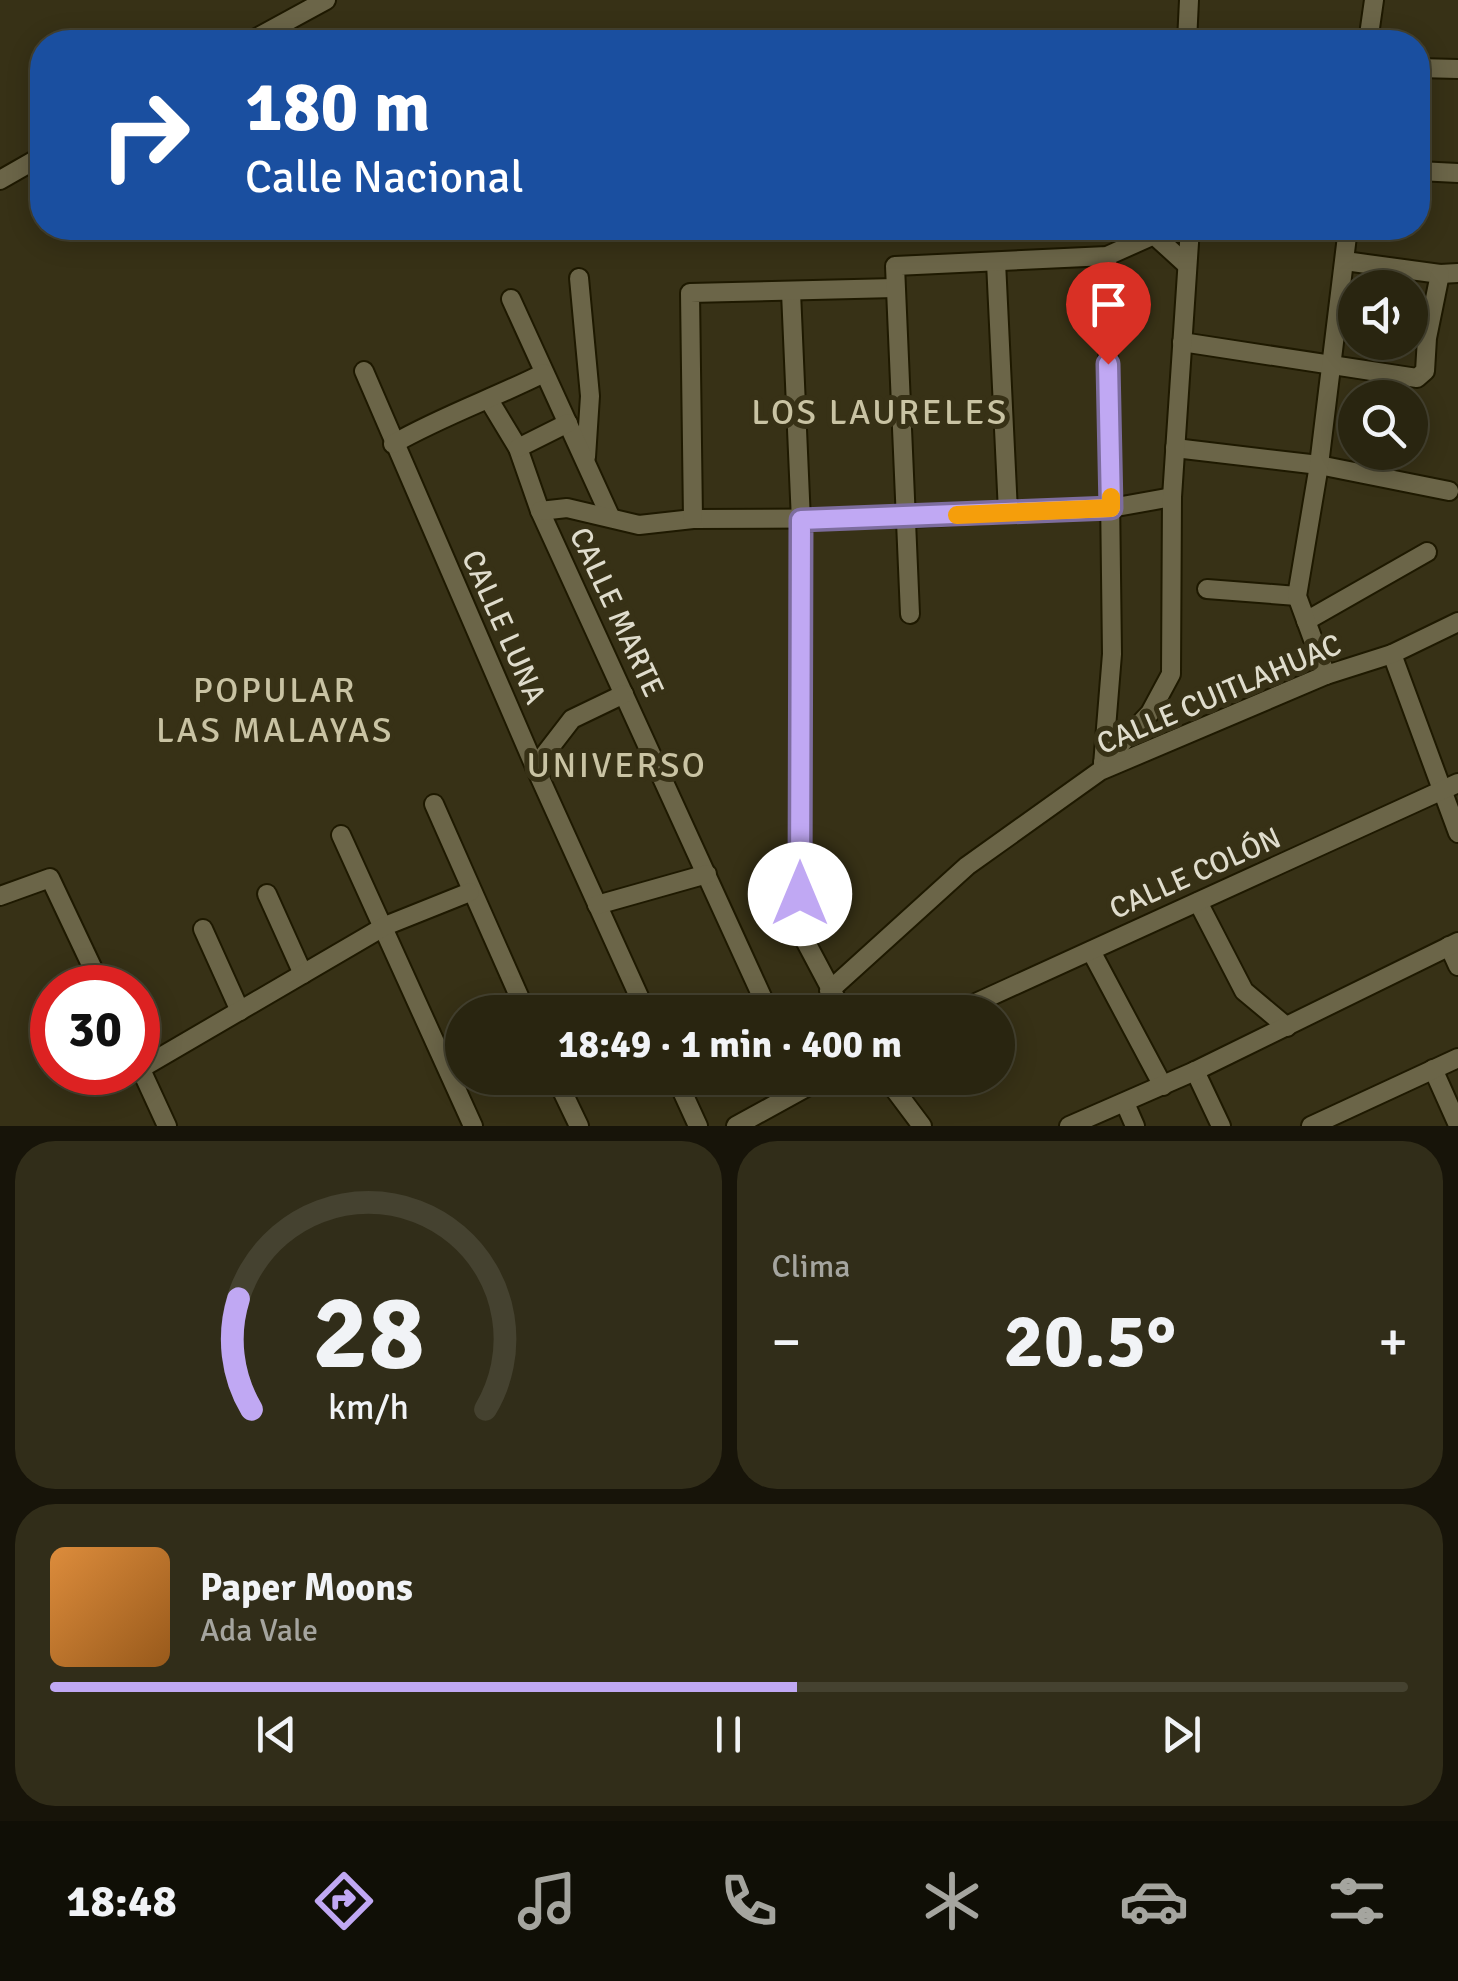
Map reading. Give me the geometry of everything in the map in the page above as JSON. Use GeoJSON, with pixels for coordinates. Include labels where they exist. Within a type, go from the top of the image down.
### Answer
{"type":"FeatureCollection","features":[{"type":"Feature","properties":{"kind":"street"},"geometry":{"type":"LineString","coordinates":[[271,30],[326,0]]}},
{"type":"Feature","properties":{"kind":"street"},"geometry":{"type":"LineString","coordinates":[[1188,30],[1190,0]]}},
{"type":"Feature","properties":{"kind":"street"},"geometry":{"type":"LineString","coordinates":[[1370,30],[1374,0]]}},
{"type":"Feature","properties":{"kind":"street"},"geometry":{"type":"LineString","coordinates":[[1430,68],[1458,68]]}},
{"type":"Feature","properties":{"kind":"street"},"geometry":{"type":"LineString","coordinates":[[0,180],[30,163]]}},
{"type":"Feature","properties":{"kind":"street"},"geometry":{"type":"LineString","coordinates":[[1430,171],[1458,172]]}},
{"type":"Feature","properties":{"kind":"street"},"geometry":{"type":"LineString","coordinates":[[910,614],[894,266],[1107,256],[1142,240]]}},
{"type":"Feature","properties":{"kind":"street"},"geometry":{"type":"LineString","coordinates":[[1166,240],[1187,265]]}},
{"type":"Feature","properties":{"kind":"street"},"geometry":{"type":"LineString","coordinates":[[1102,767],[1150,713],[1171,674],[1172,498],[1189,240]]}},
{"type":"Feature","properties":{"kind":"street"},"geometry":{"type":"LineString","coordinates":[[1326,675],[1297,596],[1319,465],[1347,240]]}},
{"type":"Feature","properties":{"kind":"street"},"geometry":{"type":"LineString","coordinates":[[1102,767],[1112,654],[1107,256]]}},
{"type":"Feature","properties":{"kind":"street"},"geometry":{"type":"LineString","coordinates":[[1182,342],[1418,378],[1425,371],[1427,338],[1449,273],[1346,261]]}},
{"type":"Feature","properties":{"kind":"street"},"geometry":{"type":"LineString","coordinates":[[996,262],[1008,512]]}},
{"type":"Feature","properties":{"kind":"street"},"geometry":{"type":"LineString","coordinates":[[580,278],[590,396],[586,463]]}},
{"type":"Feature","properties":{"kind":"street"},"geometry":{"type":"LineString","coordinates":[[694,518],[690,293],[896,288]]}},
{"type":"Feature","properties":{"kind":"street"},"geometry":{"type":"LineString","coordinates":[[791,292],[801,520],[800,931],[832,995]]}},
{"type":"Feature","properties":{"kind":"street"},"geometry":{"type":"LineString","coordinates":[[511,299],[610,516]]}},
{"type":"Feature","properties":{"kind":"street","name":"CALLE LUNA"},"geometry":{"type":"LineString","coordinates":[[364,371],[535,768],[638,995]]}},
{"type":"Feature","properties":{"kind":"street"},"geometry":{"type":"LineString","coordinates":[[394,444],[436,419],[490,400],[544,373]]}},
{"type":"Feature","properties":{"kind":"street","name":"CALLE MARTE"},"geometry":{"type":"LineString","coordinates":[[490,400],[518,448],[540,511],[761,995]]}},
{"type":"Feature","properties":{"kind":"street"},"geometry":{"type":"LineString","coordinates":[[518,448],[568,423]]}},
{"type":"Feature","properties":{"kind":"street"},"geometry":{"type":"LineString","coordinates":[[1175,448],[1319,465],[1455,494]]}},
{"type":"Feature","properties":{"kind":"street"},"geometry":{"type":"LineString","coordinates":[[540,511],[567,508],[639,526],[694,518],[907,518],[1111,508],[1172,498]]}},
{"type":"Feature","properties":{"kind":"street"},"geometry":{"type":"LineString","coordinates":[[1306,620],[1427,552]]}},
{"type":"Feature","properties":{"kind":"street"},"geometry":{"type":"LineString","coordinates":[[1207,589],[1297,596]]}},
{"type":"Feature","properties":{"kind":"street","name":"CALLE CUITLAHUAC"},"geometry":{"type":"LineString","coordinates":[[829,991],[967,866],[1102,767],[1326,675],[1392,654],[1458,622]]}},
{"type":"Feature","properties":{"kind":"street"},"geometry":{"type":"LineString","coordinates":[[1392,654],[1450,787],[1458,833]]}},
{"type":"Feature","properties":{"kind":"street"},"geometry":{"type":"LineString","coordinates":[[535,768],[572,719],[624,694]]}},
{"type":"Feature","properties":{"kind":"street","name":"CALLE COLÓN"},"geometry":{"type":"LineString","coordinates":[[993,995],[1450,787]]}},
{"type":"Feature","properties":{"kind":"street"},"geometry":{"type":"LineString","coordinates":[[434,804],[518,995]]}},
{"type":"Feature","properties":{"kind":"street"},"geometry":{"type":"LineString","coordinates":[[341,835],[473,1126]]}},
{"type":"Feature","properties":{"kind":"street"},"geometry":{"type":"LineString","coordinates":[[597,905],[707,874]]}},
{"type":"Feature","properties":{"kind":"street"},"geometry":{"type":"LineString","coordinates":[[0,896],[50,878],[91,965]]}},
{"type":"Feature","properties":{"kind":"street"},"geometry":{"type":"LineString","coordinates":[[160,1055],[384,926],[470,892]]}},
{"type":"Feature","properties":{"kind":"street"},"geometry":{"type":"LineString","coordinates":[[267,894],[303,974]]}},
{"type":"Feature","properties":{"kind":"street"},"geometry":{"type":"LineString","coordinates":[[1198,902],[1244,990],[1287,1026]]}},
{"type":"Feature","properties":{"kind":"street"},"geometry":{"type":"LineString","coordinates":[[202,930],[240,1011]]}},
{"type":"Feature","properties":{"kind":"street"},"geometry":{"type":"LineString","coordinates":[[1069,1126],[1195,1071],[1453,944],[1458,966]]}},
{"type":"Feature","properties":{"kind":"street"},"geometry":{"type":"LineString","coordinates":[[1091,950],[1162,1086]]}},
{"type":"Feature","properties":{"kind":"street"},"geometry":{"type":"LineString","coordinates":[[1311,1126],[1458,1058]]}},
{"type":"Feature","properties":{"kind":"street"},"geometry":{"type":"LineString","coordinates":[[1432,1069],[1458,1125]]}},
{"type":"Feature","properties":{"kind":"street"},"geometry":{"type":"LineString","coordinates":[[1195,1071],[1221,1126]]}},
{"type":"Feature","properties":{"kind":"street"},"geometry":{"type":"LineString","coordinates":[[153,1095],[167,1126]]}},
{"type":"Feature","properties":{"kind":"street"},"geometry":{"type":"LineString","coordinates":[[564,1095],[579,1126]]}},
{"type":"Feature","properties":{"kind":"street"},"geometry":{"type":"LineString","coordinates":[[684,1095],[698,1126]]}},
{"type":"Feature","properties":{"kind":"street"},"geometry":{"type":"LineString","coordinates":[[736,1126],[782,1095]]}},
{"type":"Feature","properties":{"kind":"street"},"geometry":{"type":"LineString","coordinates":[[899,1095],[922,1126]]}},
{"type":"Feature","properties":{"kind":"street"},"geometry":{"type":"LineString","coordinates":[[1125,1103],[1135,1126]]}},
{"type":"Feature","properties":{"kind":"slow traffic"},"geometry":{"type":"LineString","coordinates":[[957,515],[1111,508],[1111,497]]}},
{"type":"Feature","properties":{"kind":"district","name":"LOS LAURELES"},"geometry":{"type":"Point","coordinates":[880,412]}},
{"type":"Feature","properties":{"kind":"district","name":"POPULAR LAS MALAYAS"},"geometry":{"type":"Point","coordinates":[275,710]}},
{"type":"Feature","properties":{"kind":"district","name":"UNIVERSO"},"geometry":{"type":"Point","coordinates":[617,765]}},
{"type":"Feature","properties":{"kind":"route"},"geometry":{"type":"LineString","coordinates":[[800,894],[801,520],[1111,508],[1108,364]]}}]}
